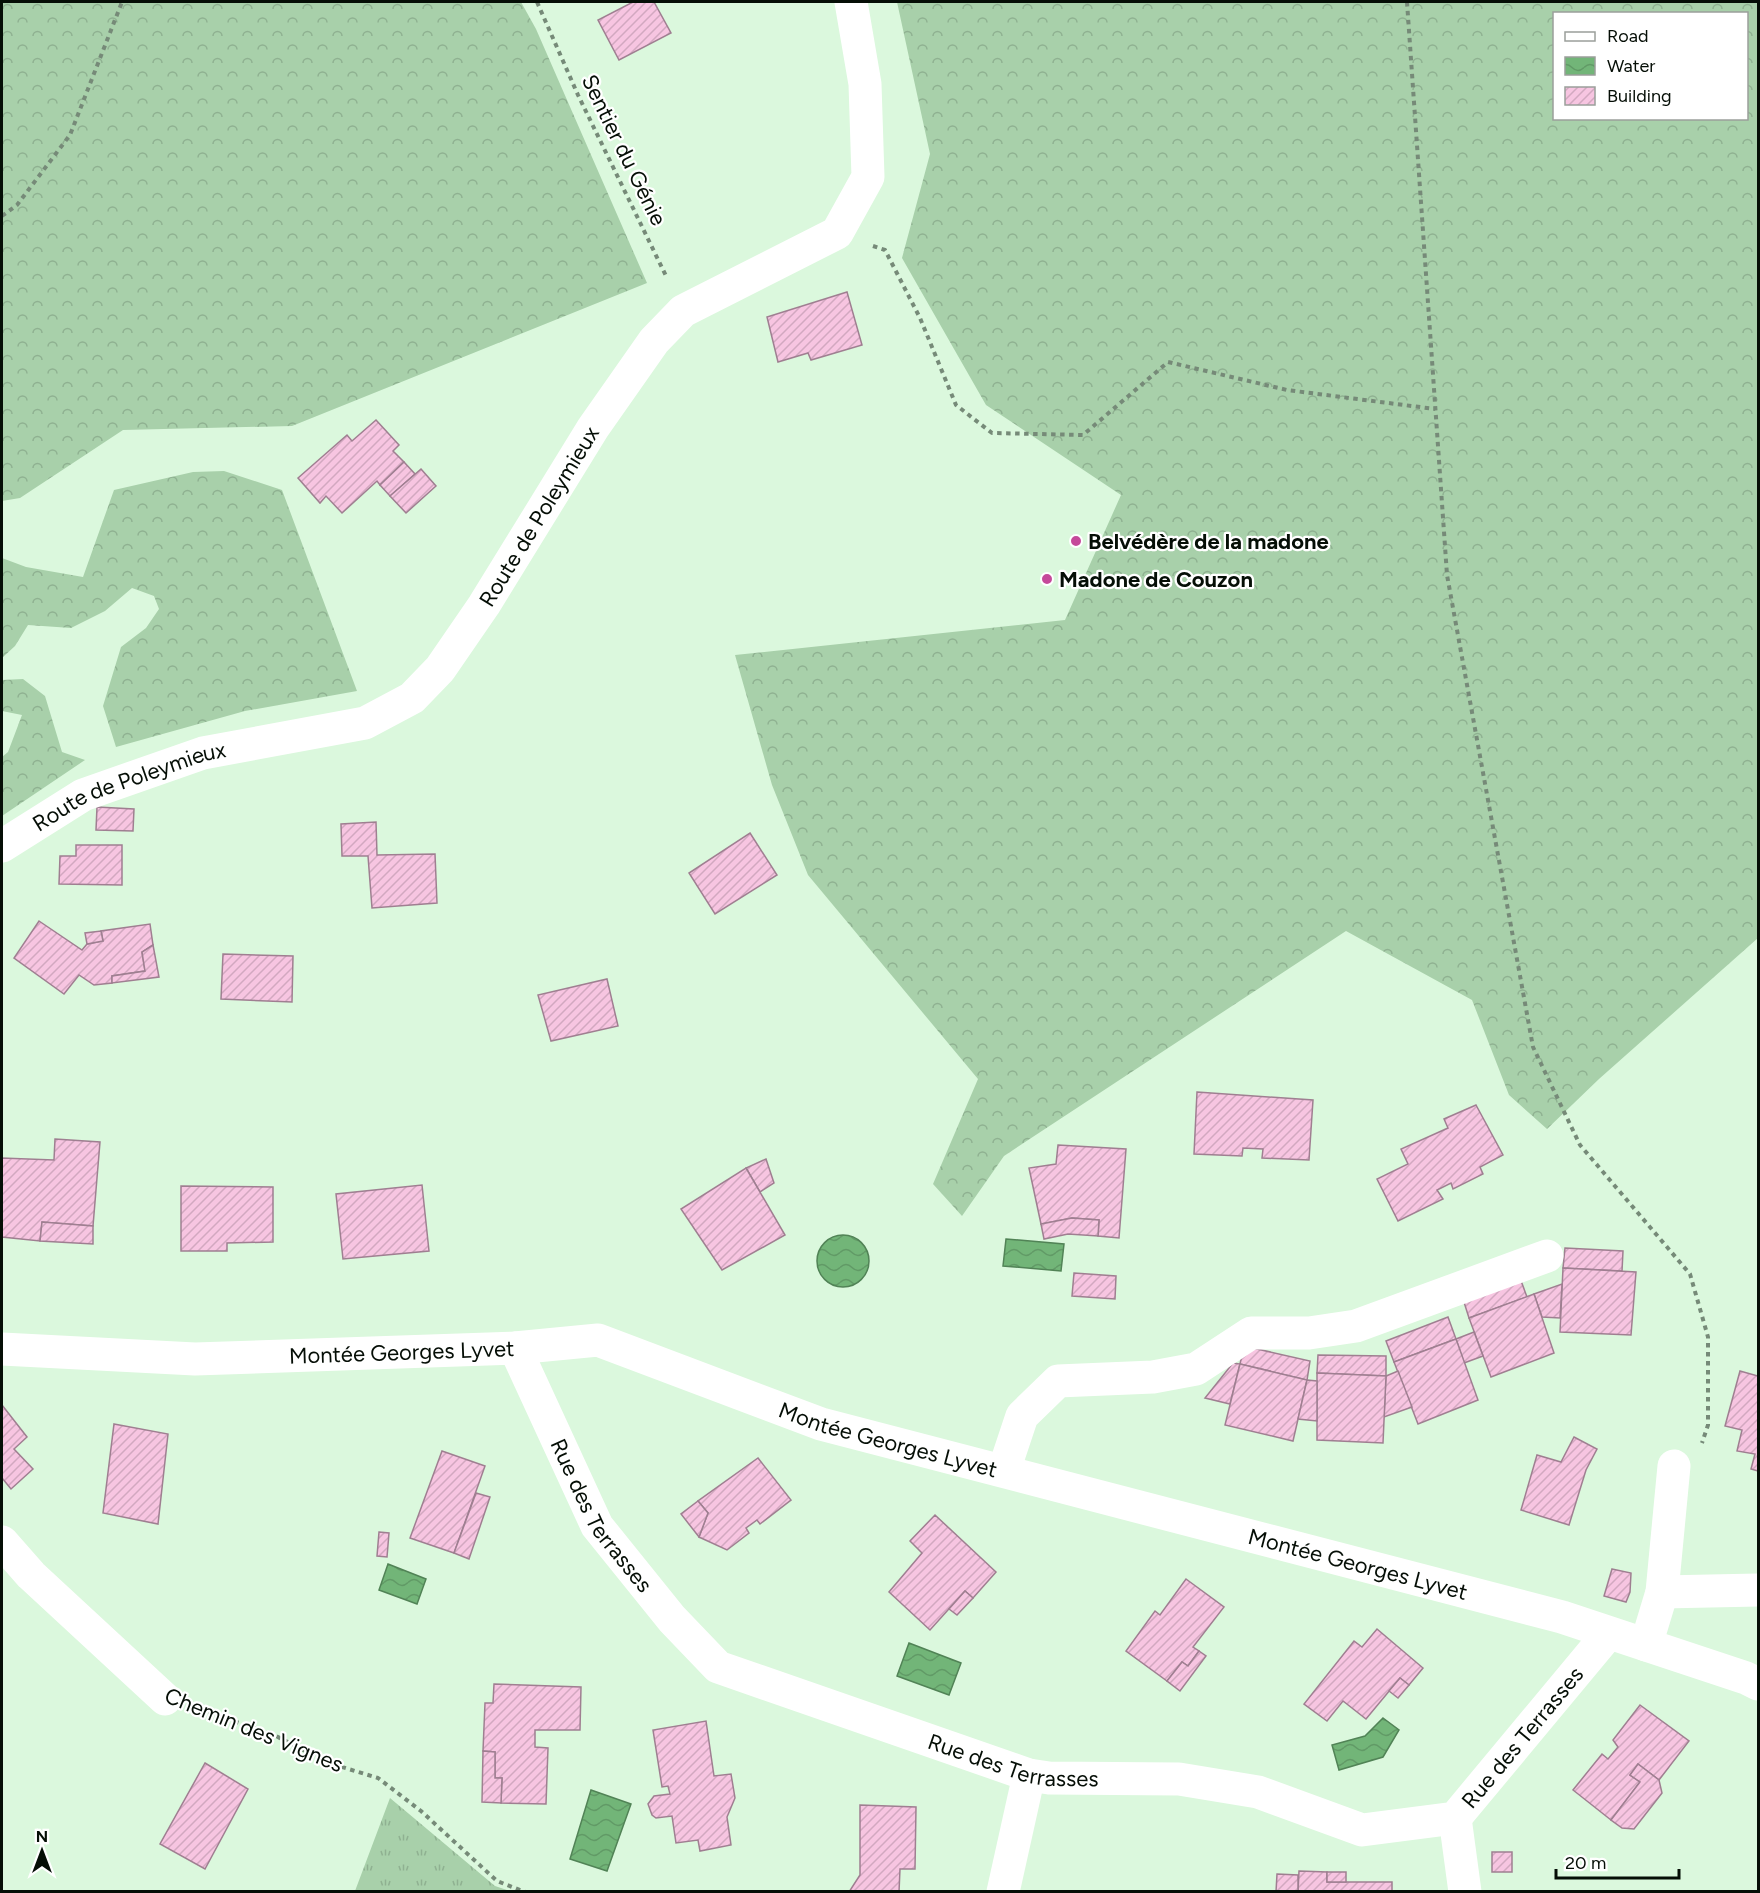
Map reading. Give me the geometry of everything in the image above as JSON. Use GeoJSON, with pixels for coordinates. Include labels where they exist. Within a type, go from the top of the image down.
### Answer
{"type":"FeatureCollection","features":[{"type":"Feature","properties":{"kind":"street"},"geometry":{"type":"LineString","coordinates":[[837,233],[868,177],[866,84],[851,2]]}},
{"type":"Feature","properties":{"kind":"street","name":"Route de Poleymieux"},"geometry":{"type":"LineString","coordinates":[[2,846],[84,795],[203,753],[365,723],[412,698],[440,669],[484,604],[600,419],[654,341],[683,311],[837,233]]}},
{"type":"Feature","properties":{"kind":"street"},"geometry":{"type":"LineString","coordinates":[[1004,1470],[1022,1416],[1058,1381],[1153,1377],[1196,1369],[1251,1333],[1309,1333],[1356,1326],[1547,1256]]}},
{"type":"Feature","properties":{"kind":"street","name":"Montée Georges Lyvet"},"geometry":{"type":"LineString","coordinates":[[2,1349],[195,1359],[515,1348],[598,1340],[821,1424],[1562,1617],[1758,1684]]}},
{"type":"Feature","properties":{"kind":"street","name":"Rue des Terrasses"},"geometry":{"type":"LineString","coordinates":[[515,1348],[597,1526],[672,1619],[718,1667],[1029,1775],[1049,1778],[1179,1779],[1258,1792],[1362,1830],[1455,1818],[1608,1634]]}},
{"type":"Feature","properties":{"kind":"street"},"geometry":{"type":"LineString","coordinates":[[1647,1645],[1662,1592],[1674,1466]]}},
{"type":"Feature","properties":{"kind":"street","name":"Chemin des Vignes"},"geometry":{"type":"LineString","coordinates":[[2,1542],[31,1575],[165,1699]]}},
{"type":"Feature","properties":{"kind":"street"},"geometry":{"type":"LineString","coordinates":[[1662,1592],[1758,1590]]}},
{"type":"Feature","properties":{"kind":"street"},"geometry":{"type":"LineString","coordinates":[[1003,1892],[1029,1775]]}},
{"type":"Feature","properties":{"kind":"street"},"geometry":{"type":"LineString","coordinates":[[1455,1818],[1465,1892]]}},
{"type":"Feature","properties":{"kind":"path"},"geometry":{"type":"LineString","coordinates":[[2,216],[17,205],[70,135],[122,2]]}},
{"type":"Feature","properties":{"kind":"path","name":"Sentier du Génie"},"geometry":{"type":"LineString","coordinates":[[537,2],[578,95],[683,311]]}},
{"type":"Feature","properties":{"kind":"path"},"geometry":{"type":"LineString","coordinates":[[1407,2],[1447,575],[1533,1047],[1580,1145],[1690,1274],[1708,1337],[1708,1425],[1702,1443],[1674,1466]]}},
{"type":"Feature","properties":{"kind":"path"},"geometry":{"type":"LineString","coordinates":[[837,233],[885,250],[920,318],[956,405],[992,433],[1083,435],[1168,362],[1287,390],[1436,409]]}},
{"type":"Feature","properties":{"kind":"path","name":"Chemin des Vignes"},"geometry":{"type":"LineString","coordinates":[[165,1699],[270,1733],[329,1763],[378,1778],[421,1811],[497,1881],[525,1892]]}},
{"type":"Feature","properties":{"kind":"green space"},"geometry":{"type":"Polygon","coordinates":[[[2,2],[521,2],[536,29],[647,283],[292,426],[123,430],[20,498],[2,501],[2,2]]]}},
{"type":"Feature","properties":{"kind":"green space"},"geometry":{"type":"Polygon","coordinates":[[[897,2],[1758,2],[1758,938],[1599,1079],[1547,1129],[1509,1095],[1472,1000],[1346,931],[1004,1156],[962,1216],[933,1184],[978,1079],[808,875],[772,785],[735,655],[1065,620],[1121,495],[986,405],[902,258],[930,154],[897,2]]]}},
{"type":"Feature","properties":{"kind":"green space"},"geometry":{"type":"Polygon","coordinates":[[[224,471],[282,490],[357,691],[245,711],[116,747],[103,706],[121,647],[146,628],[159,609],[154,596],[132,588],[105,611],[71,628],[28,625],[15,646],[2,658],[2,558],[26,567],[83,577],[114,490],[193,472],[224,471]]]}},
{"type":"Feature","properties":{"kind":"green space"},"geometry":{"type":"Polygon","coordinates":[[[23,679],[45,696],[62,752],[85,760],[2,816],[2,757],[8,752],[22,715],[2,711],[2,680],[23,679]]]}},
{"type":"Feature","properties":{"kind":"green space"},"geometry":{"type":"Polygon","coordinates":[[[390,1798],[495,1886],[510,1891],[355,1891],[390,1798]]]}},
{"type":"Feature","properties":{"kind":"water"},"geometry":{"type":"Polygon","coordinates":[[[843,1235],[853,1237],[861,1243],[867,1251],[869,1261],[867,1271],[861,1279],[853,1285],[843,1287],[833,1285],[825,1279],[819,1271],[817,1261],[819,1251],[825,1243],[833,1237],[843,1235]]]}},
{"type":"Feature","properties":{"kind":"water"},"geometry":{"type":"Polygon","coordinates":[[[1006,1239],[1064,1244],[1061,1271],[1003,1266],[1006,1239]]]}},
{"type":"Feature","properties":{"kind":"water"},"geometry":{"type":"Polygon","coordinates":[[[388,1564],[426,1579],[417,1604],[379,1590],[388,1564]]]}},
{"type":"Feature","properties":{"kind":"water"},"geometry":{"type":"Polygon","coordinates":[[[909,1643],[961,1663],[949,1695],[897,1676],[909,1643]]]}},
{"type":"Feature","properties":{"kind":"water"},"geometry":{"type":"Polygon","coordinates":[[[1383,1718],[1399,1730],[1383,1757],[1339,1770],[1332,1745],[1365,1736],[1383,1718]]]}},
{"type":"Feature","properties":{"kind":"water"},"geometry":{"type":"Polygon","coordinates":[[[591,1790],[631,1804],[607,1871],[570,1859],[591,1790]]]}},
{"type":"Feature","properties":{"kind":"building"},"geometry":{"type":"Polygon","coordinates":[[[633,2],[654,2],[671,33],[619,60],[598,20],[633,2]]]}},
{"type":"Feature","properties":{"kind":"building"},"geometry":{"type":"Polygon","coordinates":[[[847,292],[862,345],[811,360],[808,353],[778,362],[767,317],[847,292]]]}},
{"type":"Feature","properties":{"kind":"building"},"geometry":{"type":"Polygon","coordinates":[[[376,420],[399,445],[393,451],[404,462],[380,485],[377,481],[342,513],[326,496],[320,503],[298,478],[347,435],[352,441],[376,420]]]}},
{"type":"Feature","properties":{"kind":"building"},"geometry":{"type":"Polygon","coordinates":[[[404,462],[415,474],[390,496],[380,485],[404,462]]]}},
{"type":"Feature","properties":{"kind":"building"},"geometry":{"type":"Polygon","coordinates":[[[421,469],[436,486],[406,513],[390,496],[421,469]]]}},
{"type":"Feature","properties":{"kind":"building"},"geometry":{"type":"Polygon","coordinates":[[[97,807],[134,809],[133,831],[96,830],[97,807]]]}},
{"type":"Feature","properties":{"kind":"building"},"geometry":{"type":"Polygon","coordinates":[[[376,822],[377,855],[435,854],[437,903],[372,908],[368,856],[342,856],[341,824],[376,822]]]}},
{"type":"Feature","properties":{"kind":"building"},"geometry":{"type":"Polygon","coordinates":[[[750,833],[777,875],[715,914],[689,873],[750,833]]]}},
{"type":"Feature","properties":{"kind":"building"},"geometry":{"type":"Polygon","coordinates":[[[76,845],[122,845],[122,885],[59,884],[60,856],[76,856],[76,845]]]}},
{"type":"Feature","properties":{"kind":"building"},"geometry":{"type":"Polygon","coordinates":[[[39,921],[82,950],[87,944],[103,941],[101,931],[150,924],[153,945],[142,952],[145,971],[112,976],[112,983],[94,985],[79,975],[64,994],[14,958],[39,921]]]}},
{"type":"Feature","properties":{"kind":"building"},"geometry":{"type":"Polygon","coordinates":[[[101,931],[103,941],[87,944],[85,933],[101,931]]]}},
{"type":"Feature","properties":{"kind":"building"},"geometry":{"type":"Polygon","coordinates":[[[153,945],[159,977],[112,983],[112,976],[145,971],[142,952],[153,945]]]}},
{"type":"Feature","properties":{"kind":"building"},"geometry":{"type":"Polygon","coordinates":[[[223,954],[293,956],[292,1002],[221,999],[223,954]]]}},
{"type":"Feature","properties":{"kind":"building"},"geometry":{"type":"Polygon","coordinates":[[[607,979],[618,1026],[551,1041],[538,995],[607,979]]]}},
{"type":"Feature","properties":{"kind":"building"},"geometry":{"type":"Polygon","coordinates":[[[1197,1092],[1313,1100],[1309,1160],[1262,1158],[1263,1149],[1243,1148],[1242,1156],[1194,1154],[1197,1092]]]}},
{"type":"Feature","properties":{"kind":"building"},"geometry":{"type":"Polygon","coordinates":[[[1476,1105],[1503,1155],[1480,1167],[1483,1174],[1453,1189],[1451,1183],[1437,1190],[1443,1199],[1398,1221],[1377,1179],[1408,1164],[1401,1149],[1448,1128],[1444,1119],[1476,1105]]]}},
{"type":"Feature","properties":{"kind":"building"},"geometry":{"type":"Polygon","coordinates":[[[55,1139],[100,1142],[93,1226],[42,1222],[40,1241],[2,1237],[2,1158],[54,1160],[55,1139]]]}},
{"type":"Feature","properties":{"kind":"building"},"geometry":{"type":"Polygon","coordinates":[[[1058,1145],[1126,1149],[1119,1238],[1098,1236],[1099,1220],[1072,1218],[1041,1224],[1029,1168],[1056,1164],[1058,1145]]]}},
{"type":"Feature","properties":{"kind":"building"},"geometry":{"type":"Polygon","coordinates":[[[766,1159],[774,1183],[760,1192],[746,1168],[766,1159]]]}},
{"type":"Feature","properties":{"kind":"building"},"geometry":{"type":"Polygon","coordinates":[[[746,1168],[785,1235],[722,1270],[681,1209],[746,1168]]]}},
{"type":"Feature","properties":{"kind":"building"},"geometry":{"type":"Polygon","coordinates":[[[422,1185],[429,1251],[343,1259],[336,1194],[422,1185]]]}},
{"type":"Feature","properties":{"kind":"building"},"geometry":{"type":"Polygon","coordinates":[[[181,1186],[273,1187],[273,1242],[227,1243],[227,1251],[181,1251],[181,1186]]]}},
{"type":"Feature","properties":{"kind":"building"},"geometry":{"type":"Polygon","coordinates":[[[1072,1218],[1099,1220],[1098,1236],[1068,1234],[1044,1239],[1041,1224],[1072,1218]]]}},
{"type":"Feature","properties":{"kind":"building"},"geometry":{"type":"Polygon","coordinates":[[[42,1222],[93,1226],[93,1244],[40,1241],[42,1222]]]}},
{"type":"Feature","properties":{"kind":"building"},"geometry":{"type":"Polygon","coordinates":[[[1565,1248],[1623,1251],[1622,1271],[1563,1268],[1565,1248]]]}},
{"type":"Feature","properties":{"kind":"building"},"geometry":{"type":"Polygon","coordinates":[[[1563,1268],[1636,1272],[1631,1335],[1560,1332],[1563,1268]]]}},
{"type":"Feature","properties":{"kind":"building"},"geometry":{"type":"Polygon","coordinates":[[[1074,1273],[1116,1276],[1115,1299],[1072,1296],[1074,1273]]]}},
{"type":"Feature","properties":{"kind":"building"},"geometry":{"type":"Polygon","coordinates":[[[1520,1278],[1527,1297],[1469,1318],[1463,1299],[1520,1278]]]}},
{"type":"Feature","properties":{"kind":"building"},"geometry":{"type":"Polygon","coordinates":[[[1562,1284],[1560,1318],[1542,1317],[1534,1294],[1562,1284]]]}},
{"type":"Feature","properties":{"kind":"building"},"geometry":{"type":"Polygon","coordinates":[[[1534,1294],[1554,1353],[1491,1377],[1469,1318],[1534,1294]]]}},
{"type":"Feature","properties":{"kind":"building"},"geometry":{"type":"Polygon","coordinates":[[[1448,1317],[1456,1339],[1394,1362],[1386,1341],[1448,1317]]]}},
{"type":"Feature","properties":{"kind":"building"},"geometry":{"type":"Polygon","coordinates":[[[1474,1332],[1483,1356],[1464,1363],[1456,1339],[1474,1332]]]}},
{"type":"Feature","properties":{"kind":"building"},"geometry":{"type":"Polygon","coordinates":[[[1456,1339],[1478,1400],[1418,1424],[1394,1362],[1456,1339]]]}},
{"type":"Feature","properties":{"kind":"building"},"geometry":{"type":"Polygon","coordinates":[[[1244,1346],[1310,1361],[1307,1380],[1240,1364],[1244,1346]]]}},
{"type":"Feature","properties":{"kind":"building"},"geometry":{"type":"Polygon","coordinates":[[[1318,1355],[1386,1356],[1386,1376],[1317,1373],[1318,1355]]]}},
{"type":"Feature","properties":{"kind":"building"},"geometry":{"type":"Polygon","coordinates":[[[1233,1363],[1240,1364],[1230,1404],[1205,1398],[1233,1363]]]}},
{"type":"Feature","properties":{"kind":"building"},"geometry":{"type":"Polygon","coordinates":[[[1240,1364],[1307,1380],[1293,1441],[1225,1425],[1240,1364]]]}},
{"type":"Feature","properties":{"kind":"building"},"geometry":{"type":"Polygon","coordinates":[[[1398,1371],[1412,1407],[1384,1417],[1386,1376],[1398,1371]]]}},
{"type":"Feature","properties":{"kind":"building"},"geometry":{"type":"Polygon","coordinates":[[[1740,1371],[1758,1376],[1758,1471],[1751,1469],[1755,1454],[1737,1451],[1742,1430],[1725,1426],[1740,1371]]]}},
{"type":"Feature","properties":{"kind":"building"},"geometry":{"type":"Polygon","coordinates":[[[1317,1373],[1386,1376],[1383,1443],[1317,1440],[1317,1373]]]}},
{"type":"Feature","properties":{"kind":"building"},"geometry":{"type":"Polygon","coordinates":[[[1307,1380],[1317,1381],[1317,1421],[1298,1419],[1307,1380]]]}},
{"type":"Feature","properties":{"kind":"building"},"geometry":{"type":"Polygon","coordinates":[[[2,1405],[27,1437],[14,1449],[33,1469],[11,1489],[2,1478],[2,1405]]]}},
{"type":"Feature","properties":{"kind":"building"},"geometry":{"type":"Polygon","coordinates":[[[114,1424],[168,1434],[158,1524],[103,1513],[114,1424]]]}},
{"type":"Feature","properties":{"kind":"building"},"geometry":{"type":"Polygon","coordinates":[[[1574,1437],[1597,1449],[1586,1470],[1569,1525],[1521,1510],[1537,1455],[1561,1462],[1574,1437]]]}},
{"type":"Feature","properties":{"kind":"building"},"geometry":{"type":"Polygon","coordinates":[[[442,1451],[485,1466],[454,1553],[410,1538],[442,1451]]]}},
{"type":"Feature","properties":{"kind":"building"},"geometry":{"type":"Polygon","coordinates":[[[758,1458],[791,1500],[760,1524],[757,1520],[746,1528],[749,1533],[727,1550],[699,1537],[708,1513],[698,1501],[758,1458]]]}},
{"type":"Feature","properties":{"kind":"building"},"geometry":{"type":"Polygon","coordinates":[[[476,1493],[490,1497],[469,1559],[454,1553],[476,1493]]]}},
{"type":"Feature","properties":{"kind":"building"},"geometry":{"type":"Polygon","coordinates":[[[698,1501],[708,1513],[699,1537],[681,1514],[698,1501]]]}},
{"type":"Feature","properties":{"kind":"building"},"geometry":{"type":"Polygon","coordinates":[[[935,1515],[996,1572],[973,1598],[965,1591],[930,1630],[889,1592],[922,1553],[910,1541],[935,1515]]]}},
{"type":"Feature","properties":{"kind":"building"},"geometry":{"type":"Polygon","coordinates":[[[379,1532],[389,1533],[387,1557],[377,1556],[379,1532]]]}},
{"type":"Feature","properties":{"kind":"building"},"geometry":{"type":"Polygon","coordinates":[[[1612,1569],[1631,1573],[1630,1592],[1626,1602],[1604,1596],[1612,1569]]]}},
{"type":"Feature","properties":{"kind":"building"},"geometry":{"type":"Polygon","coordinates":[[[1186,1579],[1224,1607],[1193,1647],[1199,1651],[1188,1666],[1182,1662],[1167,1681],[1126,1651],[1155,1611],[1160,1615],[1186,1579]]]}},
{"type":"Feature","properties":{"kind":"building"},"geometry":{"type":"Polygon","coordinates":[[[965,1591],[973,1598],[957,1615],[949,1609],[965,1591]]]}},
{"type":"Feature","properties":{"kind":"building"},"geometry":{"type":"Polygon","coordinates":[[[1377,1629],[1423,1668],[1409,1685],[1400,1678],[1366,1719],[1343,1701],[1327,1721],[1304,1704],[1354,1641],[1362,1647],[1377,1629]]]}},
{"type":"Feature","properties":{"kind":"building"},"geometry":{"type":"Polygon","coordinates":[[[1199,1651],[1206,1656],[1180,1691],[1167,1681],[1182,1662],[1188,1666],[1199,1651]]]}},
{"type":"Feature","properties":{"kind":"building"},"geometry":{"type":"Polygon","coordinates":[[[1400,1678],[1409,1685],[1398,1698],[1389,1691],[1400,1678]]]}},
{"type":"Feature","properties":{"kind":"building"},"geometry":{"type":"Polygon","coordinates":[[[494,1684],[581,1687],[580,1730],[535,1730],[535,1747],[548,1748],[546,1804],[501,1803],[502,1778],[495,1778],[495,1752],[483,1751],[485,1703],[493,1703],[494,1684]]]}},
{"type":"Feature","properties":{"kind":"building"},"geometry":{"type":"Polygon","coordinates":[[[1640,1705],[1689,1741],[1659,1780],[1638,1764],[1630,1775],[1640,1782],[1611,1820],[1573,1790],[1602,1754],[1608,1759],[1618,1747],[1613,1740],[1640,1705]]]}},
{"type":"Feature","properties":{"kind":"building"},"geometry":{"type":"Polygon","coordinates":[[[706,1721],[714,1776],[731,1774],[735,1798],[727,1817],[731,1845],[700,1851],[698,1840],[676,1843],[672,1816],[656,1818],[652,1815],[648,1804],[654,1796],[670,1794],[668,1786],[662,1787],[653,1730],[706,1721]]]}},
{"type":"Feature","properties":{"kind":"building"},"geometry":{"type":"Polygon","coordinates":[[[483,1751],[495,1752],[495,1778],[502,1778],[501,1803],[482,1802],[483,1751]]]}},
{"type":"Feature","properties":{"kind":"building"},"geometry":{"type":"Polygon","coordinates":[[[205,1763],[248,1789],[205,1869],[160,1844],[205,1763]]]}},
{"type":"Feature","properties":{"kind":"building"},"geometry":{"type":"Polygon","coordinates":[[[1638,1764],[1659,1780],[1662,1793],[1634,1829],[1622,1828],[1611,1820],[1640,1782],[1630,1775],[1638,1764]]]}},
{"type":"Feature","properties":{"kind":"building"},"geometry":{"type":"Polygon","coordinates":[[[860,1805],[916,1807],[915,1869],[900,1869],[899,1892],[849,1892],[860,1875],[860,1805]]]}},
{"type":"Feature","properties":{"kind":"building"},"geometry":{"type":"Polygon","coordinates":[[[1492,1852],[1512,1852],[1512,1872],[1492,1872],[1492,1852]]]}},
{"type":"Feature","properties":{"kind":"building"},"geometry":{"type":"Polygon","coordinates":[[[1299,1871],[1327,1872],[1327,1882],[1392,1882],[1392,1892],[1298,1892],[1299,1871]]]}},
{"type":"Feature","properties":{"kind":"building"},"geometry":{"type":"Polygon","coordinates":[[[1327,1872],[1346,1872],[1346,1882],[1327,1882],[1327,1872]]]}},
{"type":"Feature","properties":{"kind":"building"},"geometry":{"type":"Polygon","coordinates":[[[1277,1874],[1298,1875],[1298,1892],[1276,1892],[1277,1874]]]}},
{"type":"Feature","properties":{"kind":"place","name":"Belvédère de la madone"},"geometry":{"type":"Point","coordinates":[1076,541]}},
{"type":"Feature","properties":{"kind":"place","name":"Madone de Couzon"},"geometry":{"type":"Point","coordinates":[1047,579]}}]}
